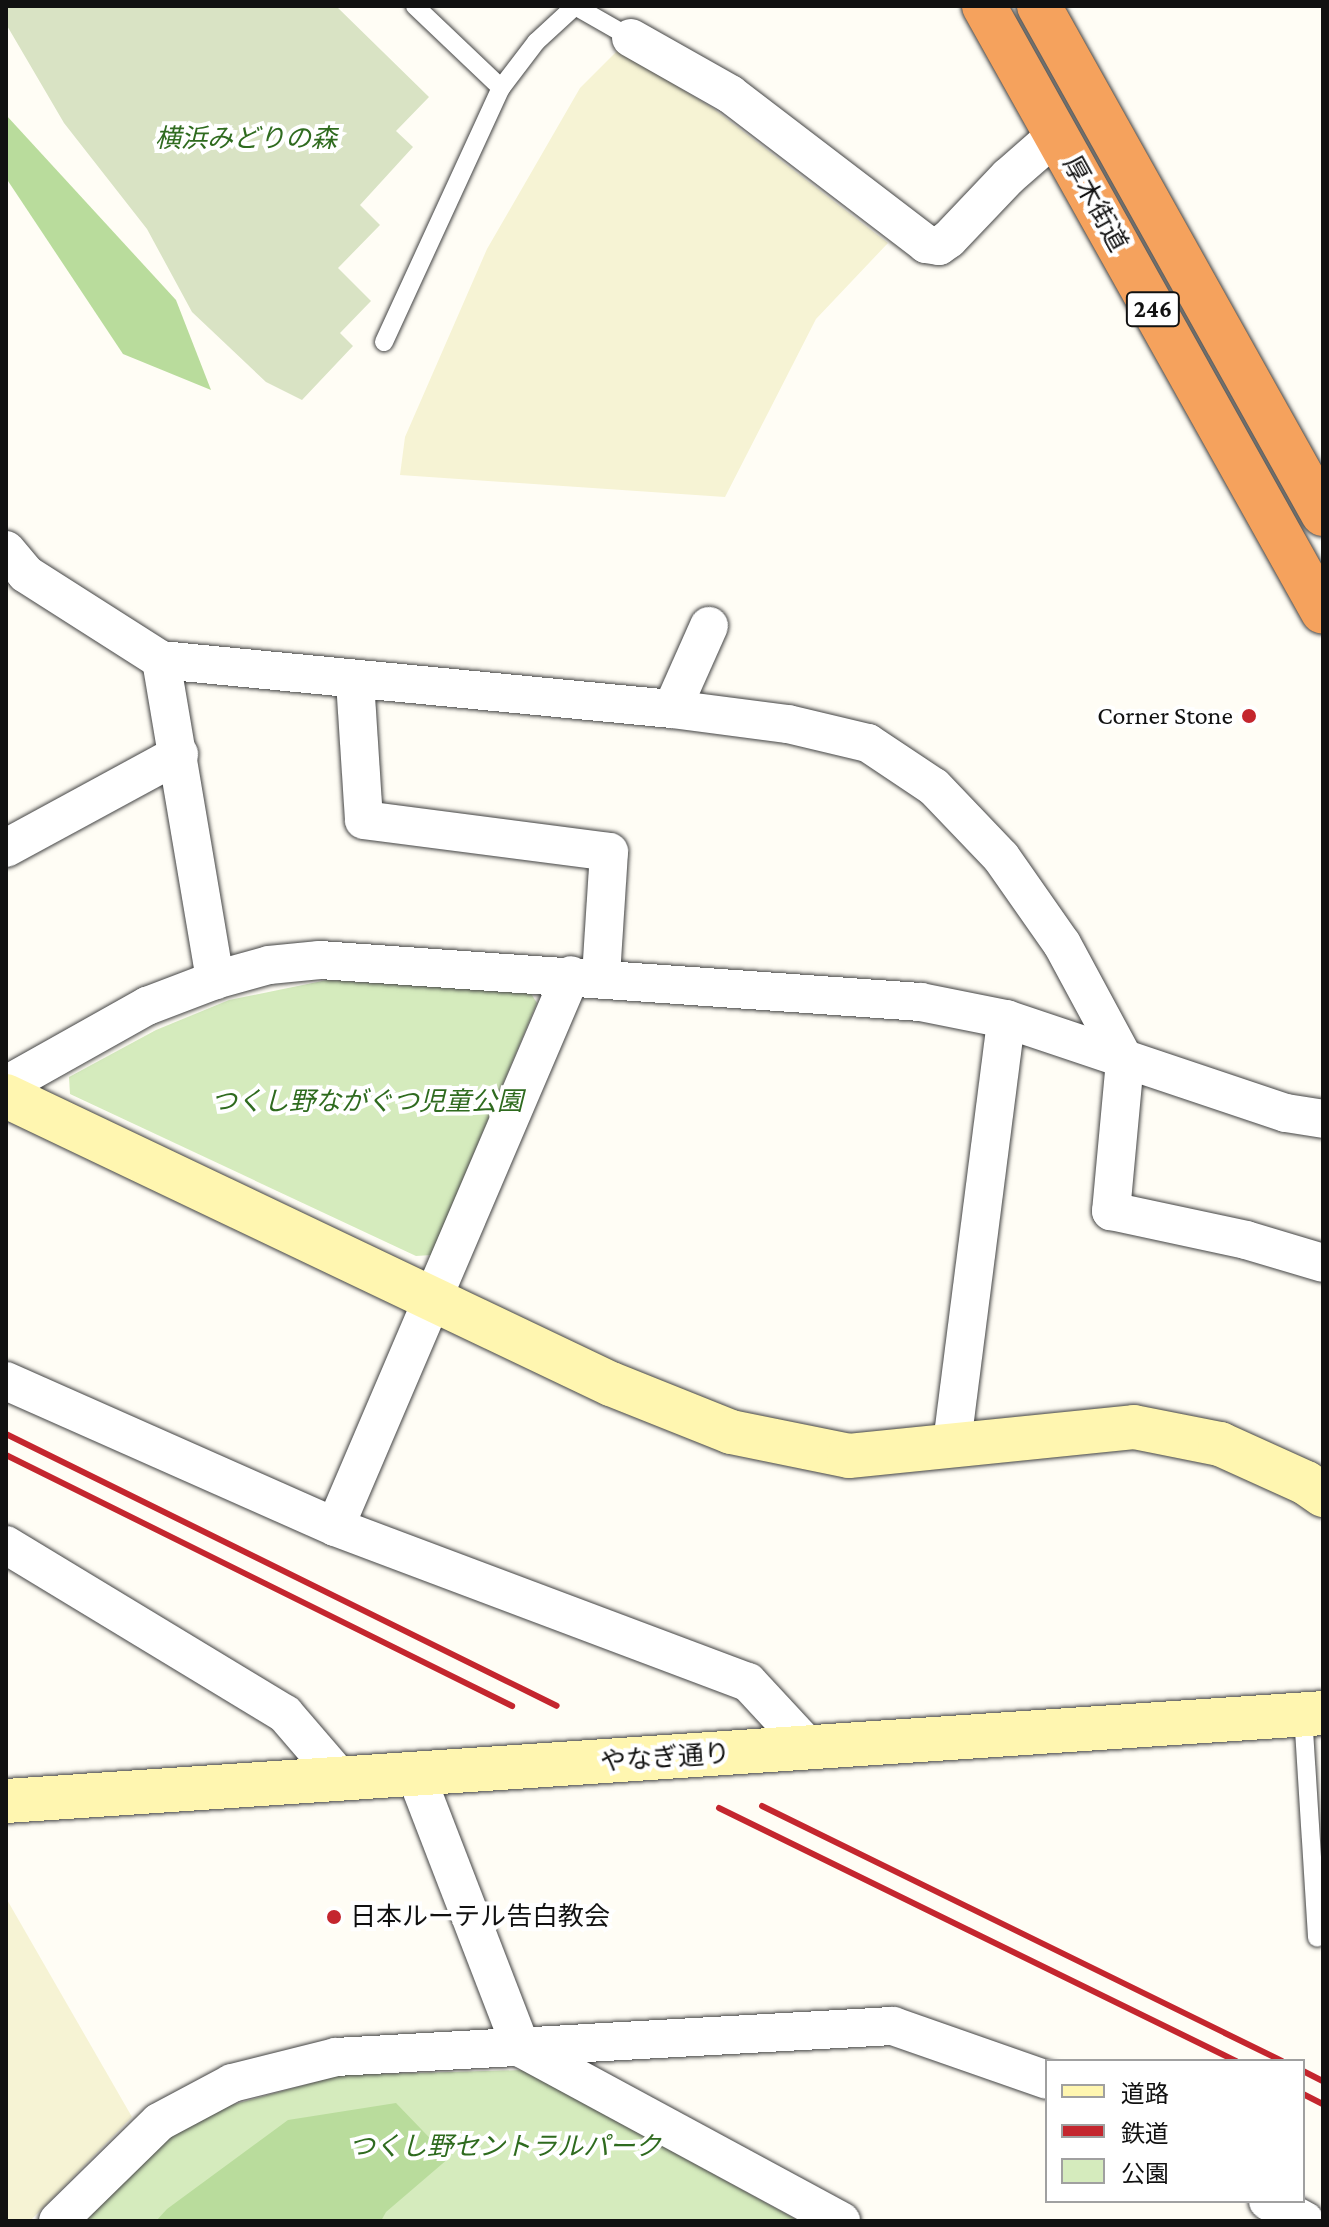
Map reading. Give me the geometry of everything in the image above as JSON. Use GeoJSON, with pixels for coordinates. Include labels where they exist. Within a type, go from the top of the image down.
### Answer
{"type":"FeatureCollection","features":[{"type":"Feature","properties":{"kind":"highway","name":"厚木街道"},"geometry":{"type":"LineString","coordinates":[[984,6],[1323,612]]}},
{"type":"Feature","properties":{"kind":"highway","name":"厚木街道"},"geometry":{"type":"LineString","coordinates":[[1039,6],[1323,514]]}},
{"type":"Feature","properties":{"kind":"street"},"geometry":{"type":"LineString","coordinates":[[631,38],[730,94],[926,244],[939,246],[949,239],[1008,177],[1056,135]]}},
{"type":"Feature","properties":{"kind":"street"},"geometry":{"type":"LineString","coordinates":[[6,550],[26,574],[161,660],[672,709],[788,724],[868,743],[934,787],[1001,857],[1062,944],[1125,1061],[1111,1211],[1246,1240],[1323,1263]]}},
{"type":"Feature","properties":{"kind":"street"},"geometry":{"type":"LineString","coordinates":[[672,709],[709,626]]}},
{"type":"Feature","properties":{"kind":"street"},"geometry":{"type":"LineString","coordinates":[[161,660],[215,980]]}},
{"type":"Feature","properties":{"kind":"street"},"geometry":{"type":"LineString","coordinates":[[335,1527],[434,1297],[586,976],[609,852],[364,820],[355,681]]}},
{"type":"Feature","properties":{"kind":"street"},"geometry":{"type":"LineString","coordinates":[[6,848],[179,754]]}},
{"type":"Feature","properties":{"kind":"street"},"geometry":{"type":"LineString","coordinates":[[6,1085],[147,1006],[215,980],[269,965],[320,960],[586,976],[921,1002],[1006,1019],[1286,1113],[1323,1119]]}},
{"type":"Feature","properties":{"kind":"street"},"geometry":{"type":"LineString","coordinates":[[952,1443],[1006,1019]]}},
{"type":"Feature","properties":{"kind":"street"},"geometry":{"type":"LineString","coordinates":[[6,1096],[434,1297],[611,1384],[731,1432],[849,1456],[952,1443],[1134,1427],[1220,1444],[1306,1483],[1323,1495]]}},
{"type":"Feature","properties":{"kind":"street"},"geometry":{"type":"LineString","coordinates":[[6,1381],[335,1527],[748,1682],[810,1749]]}},
{"type":"Feature","properties":{"kind":"street"},"geometry":{"type":"LineString","coordinates":[[6,1545],[285,1714],[340,1778]]}},
{"type":"Feature","properties":{"kind":"street","name":"やなぎ通り"},"geometry":{"type":"LineString","coordinates":[[6,1801],[1313,1714]]}},
{"type":"Feature","properties":{"kind":"street"},"geometry":{"type":"LineString","coordinates":[[415,1773],[521,2048],[841,2221]]}},
{"type":"Feature","properties":{"kind":"street"},"geometry":{"type":"LineString","coordinates":[[58,2221],[159,2122],[232,2083],[336,2057],[893,2026],[1045,2079]]}},
{"type":"Feature","properties":{"kind":"street"},"geometry":{"type":"LineString","coordinates":[[1272,2203],[1305,2221]]}},
{"type":"Feature","properties":{"kind":"lane"},"geometry":{"type":"LineString","coordinates":[[415,6],[501,88]]}},
{"type":"Feature","properties":{"kind":"lane"},"geometry":{"type":"LineString","coordinates":[[384,342],[501,88],[536,42],[575,6],[631,38]]}},
{"type":"Feature","properties":{"kind":"lane"},"geometry":{"type":"LineString","coordinates":[[1313,1714],[1317,1938]]}},
{"type":"Feature","properties":{"kind":"shaded area"},"geometry":{"type":"Polygon","coordinates":[[[618,50],[714,109],[888,243],[816,319],[725,497],[400,475],[405,437],[487,249],[580,88],[618,50]]]}},
{"type":"Feature","properties":{"kind":"shaded area"},"geometry":{"type":"Polygon","coordinates":[[[6,1898],[132,2117],[30,2221],[6,2221],[6,1898]]]}},
{"type":"Feature","properties":{"kind":"green space","name":"横浜みどりの森"},"geometry":{"type":"Polygon","coordinates":[[[6,6],[336,6],[429,97],[396,131],[413,147],[360,205],[380,225],[338,268],[371,301],[340,333],[353,346],[302,400],[266,382],[192,312],[147,229],[64,123],[6,24],[6,6]]]}},
{"type":"Feature","properties":{"kind":"green space"},"geometry":{"type":"Polygon","coordinates":[[[6,115],[176,300],[211,390],[123,354],[6,178],[6,115]]]}},
{"type":"Feature","properties":{"kind":"green space","name":"つくし野ながぐつ児童公園"},"geometry":{"type":"Polygon","coordinates":[[[327,980],[530,992],[537,1003],[431,1255],[416,1256],[70,1094],[69,1077],[156,1030],[229,1000],[327,980]]]}},
{"type":"Feature","properties":{"kind":"green space","name":"つくし野セントラルパーク"},"geometry":{"type":"Polygon","coordinates":[[[523,2070],[799,2221],[86,2221],[168,2137],[231,2105],[341,2075],[523,2070]]]}},
{"type":"Feature","properties":{"kind":"green space"},"geometry":{"type":"Polygon","coordinates":[[[396,2103],[449,2158],[386,2212],[381,2221],[156,2221],[167,2209],[288,2120],[396,2103]]]}},
{"type":"Feature","properties":{"kind":"railway"},"geometry":{"type":"LineString","coordinates":[[6,1434],[557,1706]]}},
{"type":"Feature","properties":{"kind":"railway"},"geometry":{"type":"LineString","coordinates":[[6,1455],[512,1706]]}},
{"type":"Feature","properties":{"kind":"railway"},"geometry":{"type":"LineString","coordinates":[[762,1806],[1278,2059]]}},
{"type":"Feature","properties":{"kind":"railway"},"geometry":{"type":"LineString","coordinates":[[719,1808],[1232,2059]]}},
{"type":"Feature","properties":{"kind":"railway"},"geometry":{"type":"LineString","coordinates":[[1305,2072],[1323,2081]]}},
{"type":"Feature","properties":{"kind":"railway"},"geometry":{"type":"LineString","coordinates":[[1305,2095],[1323,2104]]}},
{"type":"Feature","properties":{"kind":"place","name":"Corner Stone"},"geometry":{"type":"Point","coordinates":[1249,716]}},
{"type":"Feature","properties":{"kind":"place","name":"日本ルーテル告白教会"},"geometry":{"type":"Point","coordinates":[334,1917]}}]}
